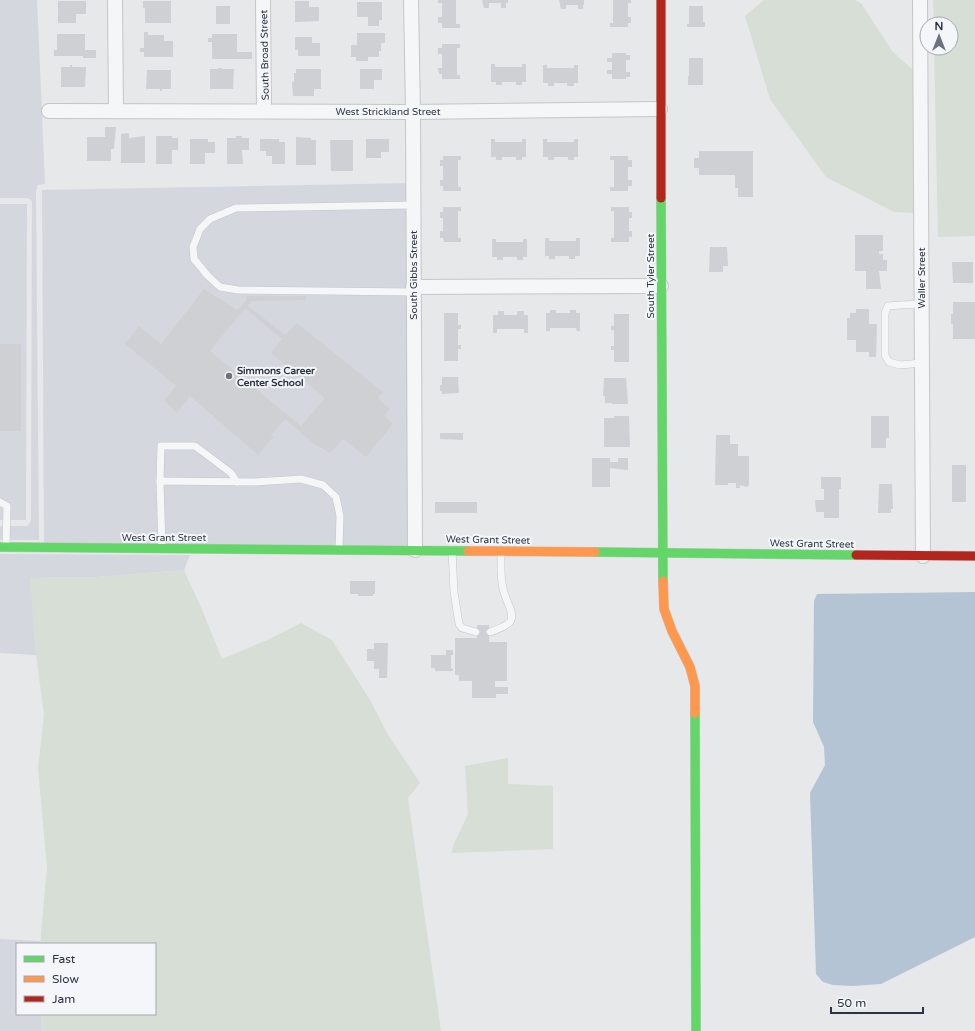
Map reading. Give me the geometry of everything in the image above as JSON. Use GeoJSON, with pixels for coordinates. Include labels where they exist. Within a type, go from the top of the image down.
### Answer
{"type":"FeatureCollection","features":[{"type":"Feature","properties":{"kind":"street"},"geometry":{"type":"LineString","coordinates":[[115,0],[116,110]]}},
{"type":"Feature","properties":{"kind":"street","name":"South Broad Street"},"geometry":{"type":"LineString","coordinates":[[263,0],[264,111]]}},
{"type":"Feature","properties":{"kind":"street","name":"South Gibbs Street"},"geometry":{"type":"LineString","coordinates":[[411,0],[415,550]]}},
{"type":"Feature","properties":{"kind":"street","name":"South Tyler Street"},"geometry":{"type":"LineString","coordinates":[[661,0],[662,553],[664,609],[672,631],[690,667],[696,686],[696,1031]]}},
{"type":"Feature","properties":{"kind":"street","name":"Waller Street"},"geometry":{"type":"LineString","coordinates":[[920,0],[923,556]]}},
{"type":"Feature","properties":{"kind":"street","name":"West Strickland Street"},"geometry":{"type":"LineString","coordinates":[[49,111],[413,112],[660,109]]}},
{"type":"Feature","properties":{"kind":"street"},"geometry":{"type":"LineString","coordinates":[[413,289],[661,286]]}},
{"type":"Feature","properties":{"kind":"street","name":"West Grant Street"},"geometry":{"type":"LineString","coordinates":[[3,547],[975,556]]}},
{"type":"Feature","properties":{"kind":"lane"},"geometry":{"type":"LineString","coordinates":[[413,206],[236,208],[210,219],[200,229],[193,247],[194,259],[208,276],[220,287],[238,290],[413,289]]}},
{"type":"Feature","properties":{"kind":"lane"},"geometry":{"type":"LineString","coordinates":[[921,304],[901,304],[888,306],[885,313],[885,356],[890,362],[900,365],[922,363]]}},
{"type":"Feature","properties":{"kind":"lane"},"geometry":{"type":"LineString","coordinates":[[162,548],[160,481],[161,446],[195,446],[231,473],[237,482]]}},
{"type":"Feature","properties":{"kind":"lane"},"geometry":{"type":"LineString","coordinates":[[160,481],[255,482],[301,478],[323,485],[336,497],[340,516],[339,549]]}},
{"type":"Feature","properties":{"kind":"lane"},"geometry":{"type":"LineString","coordinates":[[0,502],[7,506],[3,547]]}},
{"type":"Feature","properties":{"kind":"lane"},"geometry":{"type":"LineString","coordinates":[[452,550],[457,619],[462,628],[476,632]]}},
{"type":"Feature","properties":{"kind":"lane"},"geometry":{"type":"LineString","coordinates":[[490,632],[503,627],[510,622],[511,617],[502,580],[501,551]]}},
{"type":"Feature","properties":{"kind":"shaded area"},"geometry":{"type":"Polygon","coordinates":[[[0,0],[37,0],[45,184],[38,185],[36,191],[39,540],[0,540],[0,526],[27,526],[31,520],[32,204],[31,200],[27,198],[0,198],[0,0]]]}},
{"type":"Feature","properties":{"kind":"shaded area"},"geometry":{"type":"Polygon","coordinates":[[[764,0],[855,0],[861,3],[892,51],[914,71],[915,213],[894,212],[826,177],[770,99],[745,16],[764,0]]]}},
{"type":"Feature","properties":{"kind":"shaded area"},"geometry":{"type":"Polygon","coordinates":[[[933,0],[975,0],[975,236],[938,237],[934,56],[959,56],[959,16],[934,16],[933,0]]]}},
{"type":"Feature","properties":{"kind":"shaded area","name":"Simmons Career Center School"},"geometry":{"type":"Polygon","coordinates":[[[413,183],[415,550],[44,547],[42,190],[413,183]]]}},
{"type":"Feature","properties":{"kind":"shaded area"},"geometry":{"type":"Polygon","coordinates":[[[0,204],[27,204],[26,520],[0,520],[0,204]]]}},
{"type":"Feature","properties":{"kind":"shaded area"},"geometry":{"type":"Polygon","coordinates":[[[0,554],[190,555],[184,570],[98,577],[31,578],[36,655],[0,653],[0,554]]]}},
{"type":"Feature","properties":{"kind":"shaded area"},"geometry":{"type":"Polygon","coordinates":[[[184,570],[222,659],[265,641],[301,623],[332,640],[370,700],[388,735],[420,783],[408,798],[441,1031],[41,1031],[41,1015],[156,1015],[156,943],[40,943],[47,868],[38,768],[44,714],[36,655],[30,578],[98,577],[184,570]]]}},
{"type":"Feature","properties":{"kind":"shaded area"},"geometry":{"type":"Polygon","coordinates":[[[508,758],[508,784],[553,786],[553,849],[452,853],[453,846],[468,814],[465,766],[508,758]]]}},
{"type":"Feature","properties":{"kind":"shaded area"},"geometry":{"type":"Polygon","coordinates":[[[0,939],[40,941],[40,943],[16,943],[16,1015],[41,1015],[41,1031],[0,1031],[0,939]]]}},
{"type":"Feature","properties":{"kind":"water"},"geometry":{"type":"Polygon","coordinates":[[[975,592],[975,937],[881,984],[853,986],[833,985],[823,982],[816,974],[810,793],[825,765],[824,747],[813,722],[814,601],[817,594],[975,592]]]}},
{"type":"Feature","properties":{"kind":"building"},"geometry":{"type":"Polygon","coordinates":[[[438,0],[456,0],[456,24],[460,24],[460,28],[442,28],[442,23],[438,23],[438,17],[442,17],[442,3],[438,3],[438,0]]]}},
{"type":"Feature","properties":{"kind":"building"},"geometry":{"type":"Polygon","coordinates":[[[482,0],[508,0],[508,3],[506,3],[506,8],[501,8],[501,3],[489,3],[489,8],[484,8],[482,0]]]}},
{"type":"Feature","properties":{"kind":"building"},"geometry":{"type":"Polygon","coordinates":[[[559,0],[584,0],[583,9],[578,9],[578,5],[566,5],[566,9],[561,9],[559,0]]]}},
{"type":"Feature","properties":{"kind":"building"},"geometry":{"type":"Polygon","coordinates":[[[613,0],[631,0],[631,3],[628,3],[628,17],[631,17],[631,23],[628,23],[628,27],[610,27],[610,23],[613,23],[613,0]]]}},
{"type":"Feature","properties":{"kind":"building"},"geometry":{"type":"Polygon","coordinates":[[[58,1],[86,1],[86,14],[76,14],[76,23],[58,23],[58,1]]]}},
{"type":"Feature","properties":{"kind":"building"},"geometry":{"type":"Polygon","coordinates":[[[143,1],[171,1],[171,23],[145,23],[145,8],[143,8],[143,1]]]}},
{"type":"Feature","properties":{"kind":"building"},"geometry":{"type":"Polygon","coordinates":[[[295,1],[309,1],[309,7],[319,7],[319,21],[295,22],[295,1]]]}},
{"type":"Feature","properties":{"kind":"building"},"geometry":{"type":"Polygon","coordinates":[[[357,2],[382,2],[382,20],[379,20],[379,26],[368,26],[368,17],[357,17],[357,2]]]}},
{"type":"Feature","properties":{"kind":"building"},"geometry":{"type":"Polygon","coordinates":[[[216,6],[230,6],[230,24],[216,24],[216,6]]]}},
{"type":"Feature","properties":{"kind":"building"},"geometry":{"type":"Polygon","coordinates":[[[689,6],[703,6],[703,22],[705,22],[705,27],[687,27],[687,24],[689,24],[689,6]]]}},
{"type":"Feature","properties":{"kind":"building"},"geometry":{"type":"Polygon","coordinates":[[[144,32],[148,32],[148,35],[164,35],[164,41],[173,41],[173,57],[144,57],[144,52],[140,52],[140,48],[144,48],[144,32]]]}},
{"type":"Feature","properties":{"kind":"building"},"geometry":{"type":"Polygon","coordinates":[[[357,33],[385,33],[385,43],[381,43],[379,57],[368,57],[368,61],[356,61],[356,57],[351,57],[351,45],[357,45],[357,33]]]}},
{"type":"Feature","properties":{"kind":"building"},"geometry":{"type":"Polygon","coordinates":[[[57,34],[85,34],[85,50],[96,50],[96,58],[83,58],[83,56],[54,56],[54,50],[57,50],[57,34]]]}},
{"type":"Feature","properties":{"kind":"building"},"geometry":{"type":"Polygon","coordinates":[[[212,34],[237,34],[237,52],[252,52],[252,59],[212,59],[212,42],[208,42],[208,38],[212,38],[212,34]]]}},
{"type":"Feature","properties":{"kind":"building"},"geometry":{"type":"Polygon","coordinates":[[[295,37],[312,37],[312,43],[320,43],[320,56],[298,56],[298,50],[295,50],[295,37]]]}},
{"type":"Feature","properties":{"kind":"building"},"geometry":{"type":"Polygon","coordinates":[[[442,44],[460,44],[460,48],[457,48],[457,75],[460,75],[460,79],[442,79],[442,74],[439,74],[438,68],[442,68],[442,54],[438,54],[438,48],[442,48],[442,44]]]}},
{"type":"Feature","properties":{"kind":"building"},"geometry":{"type":"Polygon","coordinates":[[[612,53],[626,53],[626,55],[630,55],[630,60],[626,60],[626,72],[630,72],[630,77],[626,77],[626,79],[612,79],[612,74],[607,74],[607,70],[612,70],[612,62],[607,62],[607,58],[612,58],[612,53]]]}},
{"type":"Feature","properties":{"kind":"building"},"geometry":{"type":"Polygon","coordinates":[[[689,58],[703,58],[703,85],[688,85],[689,58]]]}},
{"type":"Feature","properties":{"kind":"building"},"geometry":{"type":"Polygon","coordinates":[[[491,64],[495,64],[495,67],[522,67],[522,64],[526,64],[526,82],[522,82],[522,85],[516,85],[516,82],[502,82],[502,85],[496,85],[496,82],[491,82],[491,64]]]}},
{"type":"Feature","properties":{"kind":"building"},"geometry":{"type":"Polygon","coordinates":[[[70,65],[72,65],[72,67],[86,67],[85,87],[61,87],[61,67],[70,67],[70,65]]]}},
{"type":"Feature","properties":{"kind":"building"},"geometry":{"type":"Polygon","coordinates":[[[543,65],[547,65],[547,68],[574,68],[574,65],[578,65],[578,83],[574,83],[574,86],[567,86],[567,83],[554,83],[554,86],[548,86],[548,83],[543,83],[543,65]]]}},
{"type":"Feature","properties":{"kind":"building"},"geometry":{"type":"Polygon","coordinates":[[[210,69],[234,69],[233,89],[210,89],[210,69]]]}},
{"type":"Feature","properties":{"kind":"building"},"geometry":{"type":"Polygon","coordinates":[[[296,69],[321,69],[321,89],[314,89],[314,96],[293,96],[292,82],[294,82],[294,73],[296,73],[296,69]]]}},
{"type":"Feature","properties":{"kind":"building"},"geometry":{"type":"Polygon","coordinates":[[[360,69],[382,69],[382,80],[374,80],[374,89],[360,89],[360,69]]]}},
{"type":"Feature","properties":{"kind":"building"},"geometry":{"type":"Polygon","coordinates":[[[147,70],[171,70],[171,89],[162,89],[162,91],[160,91],[160,89],[146,89],[147,70]]]}},
{"type":"Feature","properties":{"kind":"building"},"geometry":{"type":"Polygon","coordinates":[[[105,127],[116,127],[114,149],[111,149],[111,161],[87,161],[87,137],[105,137],[105,127]]]}},
{"type":"Feature","properties":{"kind":"building"},"geometry":{"type":"Polygon","coordinates":[[[129,133],[129,138],[145,136],[145,163],[121,163],[121,134],[129,133]]]}},
{"type":"Feature","properties":{"kind":"building"},"geometry":{"type":"Polygon","coordinates":[[[156,136],[172,136],[172,138],[178,138],[178,150],[172,150],[172,164],[156,164],[156,136]]]}},
{"type":"Feature","properties":{"kind":"building"},"geometry":{"type":"Polygon","coordinates":[[[236,136],[249,138],[249,150],[242,150],[243,164],[227,164],[227,138],[236,138],[236,136]]]}},
{"type":"Feature","properties":{"kind":"building"},"geometry":{"type":"Polygon","coordinates":[[[296,137],[311,138],[311,140],[316,140],[316,165],[296,165],[296,137]]]}},
{"type":"Feature","properties":{"kind":"building"},"geometry":{"type":"Polygon","coordinates":[[[190,139],[208,139],[208,142],[215,142],[215,153],[205,153],[205,164],[190,164],[190,139]]]}},
{"type":"Feature","properties":{"kind":"building"},"geometry":{"type":"Polygon","coordinates":[[[260,139],[279,139],[279,142],[285,142],[285,164],[272,164],[272,156],[266,156],[266,151],[260,151],[260,139]]]}},
{"type":"Feature","properties":{"kind":"building"},"geometry":{"type":"Polygon","coordinates":[[[366,139],[389,139],[389,152],[381,152],[381,158],[366,158],[366,139]]]}},
{"type":"Feature","properties":{"kind":"building"},"geometry":{"type":"Polygon","coordinates":[[[491,139],[495,139],[495,142],[522,142],[522,139],[526,139],[526,157],[522,157],[522,160],[516,160],[516,157],[502,157],[502,160],[496,160],[496,157],[491,157],[491,139]]]}},
{"type":"Feature","properties":{"kind":"building"},"geometry":{"type":"Polygon","coordinates":[[[543,139],[547,139],[547,142],[574,142],[574,139],[578,139],[578,157],[574,157],[574,160],[568,160],[568,157],[554,157],[554,160],[548,160],[548,157],[543,157],[543,139]]]}},
{"type":"Feature","properties":{"kind":"building"},"geometry":{"type":"Polygon","coordinates":[[[330,140],[353,140],[353,171],[331,171],[330,140]]]}},
{"type":"Feature","properties":{"kind":"building"},"geometry":{"type":"Polygon","coordinates":[[[699,151],[753,151],[753,197],[738,197],[738,188],[735,188],[735,175],[699,175],[699,168],[694,168],[694,158],[699,158],[699,151]]]}},
{"type":"Feature","properties":{"kind":"building"},"geometry":{"type":"Polygon","coordinates":[[[443,156],[461,156],[461,160],[458,160],[458,187],[461,187],[461,191],[443,191],[443,186],[440,186],[440,180],[443,180],[443,166],[440,166],[440,160],[443,160],[443,156]]]}},
{"type":"Feature","properties":{"kind":"building"},"geometry":{"type":"Polygon","coordinates":[[[610,156],[628,156],[628,160],[632,160],[632,167],[628,167],[628,180],[632,180],[632,186],[628,186],[628,191],[610,191],[610,187],[614,187],[614,160],[610,160],[610,156]]]}},
{"type":"Feature","properties":{"kind":"building"},"geometry":{"type":"Polygon","coordinates":[[[443,207],[461,207],[461,211],[458,211],[458,238],[461,238],[461,242],[444,242],[443,238],[440,238],[440,231],[443,231],[443,218],[440,218],[440,212],[443,212],[443,207]]]}},
{"type":"Feature","properties":{"kind":"building"},"geometry":{"type":"Polygon","coordinates":[[[611,207],[629,207],[629,212],[632,212],[632,218],[629,218],[629,231],[632,231],[632,237],[629,237],[629,242],[611,242],[611,238],[614,238],[614,211],[611,211],[611,207]]]}},
{"type":"Feature","properties":{"kind":"building"},"geometry":{"type":"Polygon","coordinates":[[[855,235],[883,235],[883,251],[879,251],[879,254],[883,254],[883,260],[887,260],[887,271],[879,271],[881,289],[866,289],[866,271],[855,271],[855,235]]]}},
{"type":"Feature","properties":{"kind":"building"},"geometry":{"type":"Polygon","coordinates":[[[545,238],[549,238],[549,241],[576,241],[576,238],[580,238],[580,256],[575,256],[575,259],[569,259],[569,256],[555,256],[555,259],[549,259],[549,256],[545,256],[545,238]]]}},
{"type":"Feature","properties":{"kind":"building"},"geometry":{"type":"Polygon","coordinates":[[[492,239],[496,239],[496,242],[523,242],[523,239],[527,239],[527,257],[523,257],[523,260],[517,260],[517,257],[503,257],[503,260],[497,260],[497,257],[492,257],[492,239]]]}},
{"type":"Feature","properties":{"kind":"building"},"geometry":{"type":"Polygon","coordinates":[[[710,247],[727,247],[728,266],[723,266],[723,272],[709,272],[710,247]]]}},
{"type":"Feature","properties":{"kind":"building"},"geometry":{"type":"Polygon","coordinates":[[[952,262],[973,262],[973,283],[953,283],[952,262]]]}},
{"type":"Feature","properties":{"kind":"building"},"geometry":{"type":"Polygon","coordinates":[[[204,289],[237,310],[246,301],[246,296],[306,296],[306,300],[251,301],[248,306],[285,335],[297,323],[383,392],[378,398],[390,409],[384,416],[393,424],[366,457],[343,439],[330,453],[313,443],[285,419],[271,435],[273,437],[258,455],[190,396],[177,413],[164,401],[176,386],[125,344],[139,326],[161,344],[204,289]],[[246,309],[210,351],[301,426],[325,398],[271,353],[282,339],[246,309]]]}},
{"type":"Feature","properties":{"kind":"building"},"geometry":{"type":"Polygon","coordinates":[[[953,302],[975,302],[975,339],[953,339],[951,314],[953,314],[953,302]]]}},
{"type":"Feature","properties":{"kind":"building"},"geometry":{"type":"Polygon","coordinates":[[[856,309],[869,309],[869,324],[877,324],[876,357],[869,357],[869,352],[856,352],[856,340],[847,340],[847,318],[850,318],[850,313],[856,313],[856,309]]]}},
{"type":"Feature","properties":{"kind":"building"},"geometry":{"type":"Polygon","coordinates":[[[550,310],[556,310],[556,313],[570,313],[570,310],[576,310],[576,313],[580,313],[580,331],[577,331],[576,328],[550,328],[550,331],[546,331],[546,313],[550,313],[550,310]]]}},
{"type":"Feature","properties":{"kind":"building"},"geometry":{"type":"Polygon","coordinates":[[[498,311],[504,311],[504,315],[517,315],[517,311],[524,311],[524,315],[528,315],[528,333],[524,333],[524,329],[497,329],[497,333],[493,333],[493,315],[498,315],[498,311]]]}},
{"type":"Feature","properties":{"kind":"building"},"geometry":{"type":"Polygon","coordinates":[[[444,313],[458,313],[458,325],[461,325],[461,329],[458,329],[458,345],[461,345],[461,349],[458,349],[458,361],[444,361],[444,313]]]}},
{"type":"Feature","properties":{"kind":"building"},"geometry":{"type":"Polygon","coordinates":[[[614,314],[629,314],[629,362],[614,362],[614,350],[611,350],[611,346],[614,346],[614,330],[611,330],[611,326],[614,326],[614,314]]]}},
{"type":"Feature","properties":{"kind":"building"},"geometry":{"type":"Polygon","coordinates":[[[0,344],[21,344],[21,431],[0,431],[0,344]]]}},
{"type":"Feature","properties":{"kind":"building"},"geometry":{"type":"Polygon","coordinates":[[[442,377],[458,377],[459,393],[442,394],[442,391],[440,391],[440,385],[442,385],[442,377]]]}},
{"type":"Feature","properties":{"kind":"building"},"geometry":{"type":"Polygon","coordinates":[[[604,378],[626,378],[628,404],[605,403],[605,396],[603,396],[604,378]]]}},
{"type":"Feature","properties":{"kind":"building"},"geometry":{"type":"Polygon","coordinates":[[[614,416],[629,416],[630,447],[604,447],[604,418],[614,418],[614,416]]]}},
{"type":"Feature","properties":{"kind":"building"},"geometry":{"type":"Polygon","coordinates":[[[871,416],[889,416],[889,438],[886,438],[886,448],[871,448],[871,416]]]}},
{"type":"Feature","properties":{"kind":"building"},"geometry":{"type":"Polygon","coordinates":[[[440,433],[463,433],[463,440],[440,439],[440,433]]]}},
{"type":"Feature","properties":{"kind":"building"},"geometry":{"type":"Polygon","coordinates":[[[716,435],[730,435],[730,444],[738,444],[738,456],[749,456],[749,485],[747,487],[740,485],[740,488],[736,488],[736,483],[728,483],[728,485],[715,485],[716,435]]]}},
{"type":"Feature","properties":{"kind":"building"},"geometry":{"type":"Polygon","coordinates":[[[592,458],[610,458],[610,462],[618,462],[618,458],[628,458],[628,470],[610,468],[610,487],[592,487],[592,458]]]}},
{"type":"Feature","properties":{"kind":"building"},"geometry":{"type":"Polygon","coordinates":[[[952,465],[966,465],[966,502],[952,502],[952,465]]]}},
{"type":"Feature","properties":{"kind":"building"},"geometry":{"type":"Polygon","coordinates":[[[821,477],[841,477],[841,489],[839,489],[839,518],[824,518],[824,512],[816,512],[815,500],[824,500],[824,489],[821,489],[821,477]]]}},
{"type":"Feature","properties":{"kind":"building"},"geometry":{"type":"Polygon","coordinates":[[[879,484],[892,484],[893,509],[891,509],[891,513],[878,513],[879,484]]]}},
{"type":"Feature","properties":{"kind":"building"},"geometry":{"type":"Polygon","coordinates":[[[435,502],[477,502],[477,513],[435,513],[435,502]]]}},
{"type":"Feature","properties":{"kind":"building"},"geometry":{"type":"Polygon","coordinates":[[[350,581],[375,581],[375,594],[373,594],[373,596],[358,596],[358,594],[350,594],[350,581]]]}},
{"type":"Feature","properties":{"kind":"building"},"geometry":{"type":"Polygon","coordinates":[[[477,625],[489,625],[489,642],[507,642],[507,681],[495,681],[495,687],[508,687],[508,694],[496,694],[496,698],[472,698],[472,681],[459,681],[459,675],[455,675],[455,638],[477,638],[477,625]]]}},
{"type":"Feature","properties":{"kind":"building"},"geometry":{"type":"Polygon","coordinates":[[[374,643],[388,643],[387,678],[379,678],[379,669],[374,669],[374,661],[367,661],[367,649],[374,649],[374,643]]]}},
{"type":"Feature","properties":{"kind":"building"},"geometry":{"type":"Polygon","coordinates":[[[446,650],[453,650],[453,655],[451,655],[451,668],[453,671],[435,671],[435,668],[431,668],[431,655],[446,655],[446,650]]]}},
{"type":"Feature","properties":{"kind":"traffic: fast"},"geometry":{"type":"LineString","coordinates":[[661,198],[663,581]]}},
{"type":"Feature","properties":{"kind":"traffic: fast"},"geometry":{"type":"LineString","coordinates":[[0,547],[468,551]]}},
{"type":"Feature","properties":{"kind":"traffic: fast"},"geometry":{"type":"LineString","coordinates":[[595,552],[856,555]]}},
{"type":"Feature","properties":{"kind":"traffic: fast"},"geometry":{"type":"LineString","coordinates":[[695,713],[696,1031]]}},
{"type":"Feature","properties":{"kind":"traffic: slow"},"geometry":{"type":"LineString","coordinates":[[468,551],[595,552]]}},
{"type":"Feature","properties":{"kind":"traffic: slow"},"geometry":{"type":"LineString","coordinates":[[663,581],[664,609],[672,631],[690,667],[695,686],[695,713]]}},
{"type":"Feature","properties":{"kind":"traffic: jam"},"geometry":{"type":"LineString","coordinates":[[661,0],[661,198]]}},
{"type":"Feature","properties":{"kind":"traffic: jam"},"geometry":{"type":"LineString","coordinates":[[856,555],[975,556]]}},
{"type":"Feature","properties":{"kind":"place","name":"Simmons Career Center School"},"geometry":{"type":"Point","coordinates":[229,376]}}]}
